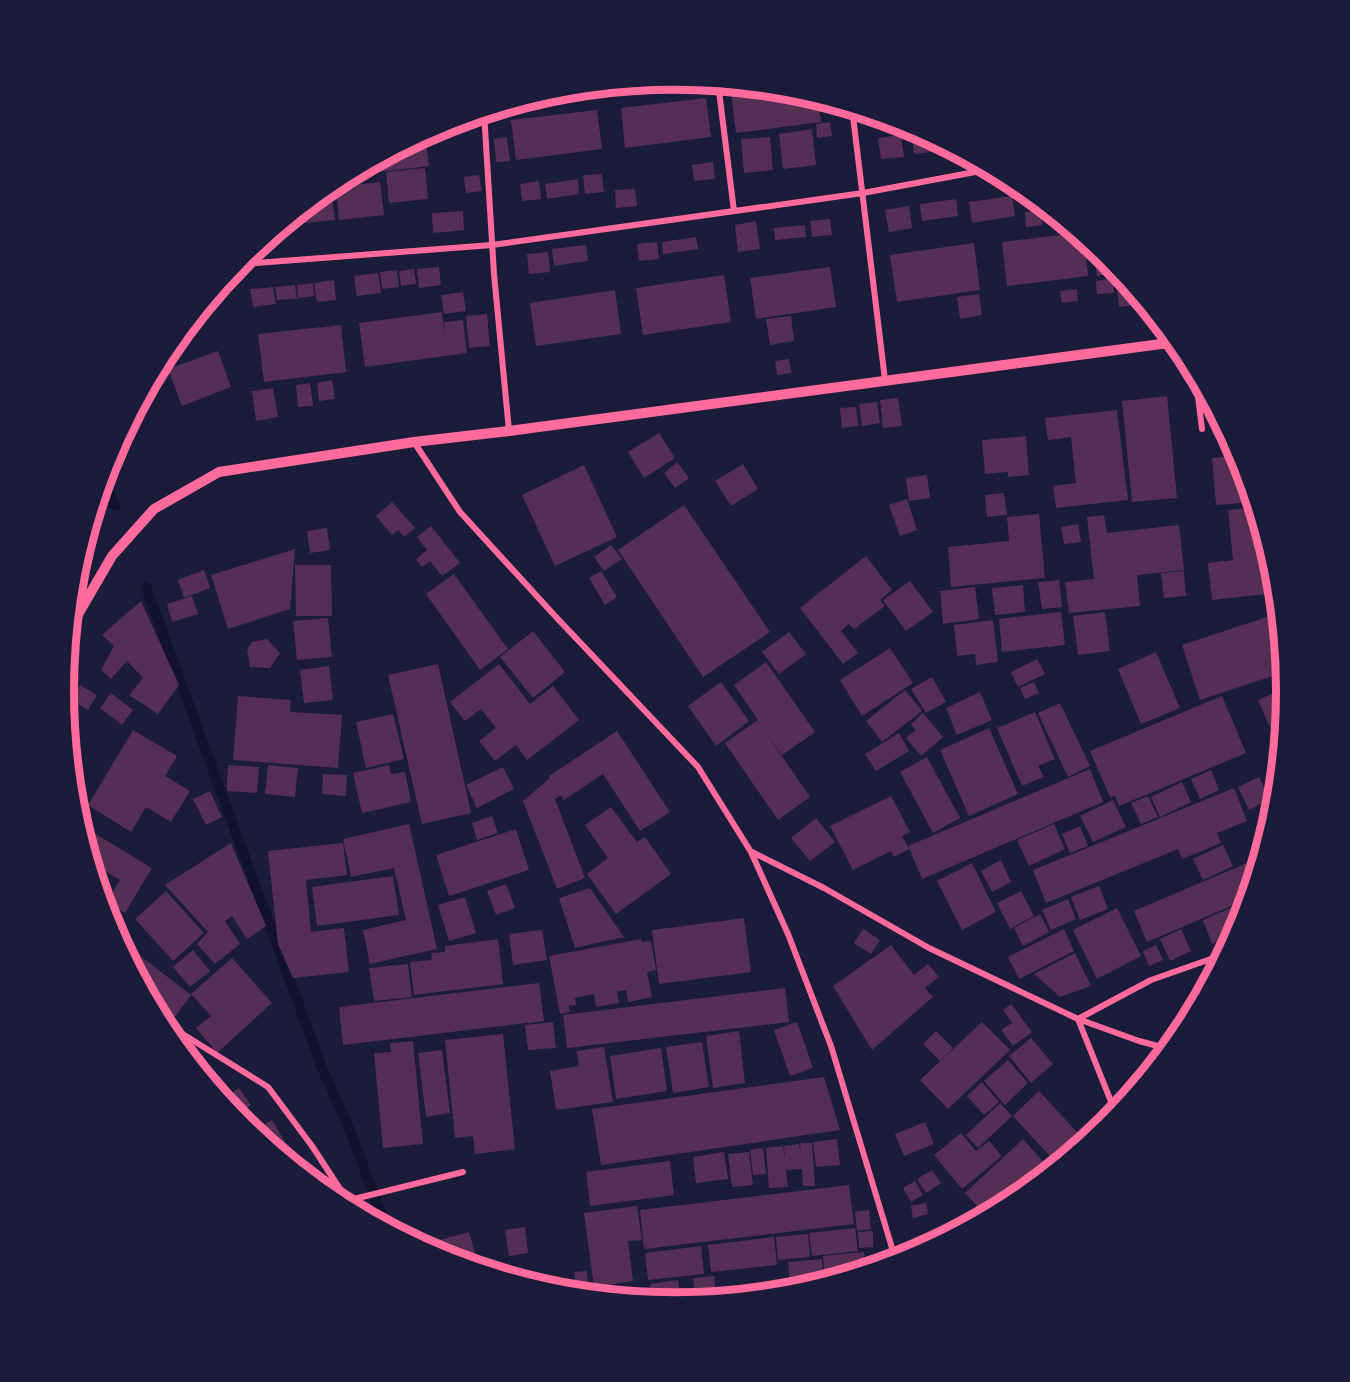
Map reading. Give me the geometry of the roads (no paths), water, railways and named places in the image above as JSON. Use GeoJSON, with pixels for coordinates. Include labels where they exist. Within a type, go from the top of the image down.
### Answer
{"type":"FeatureCollection","features":[{"type":"Feature","properties":{"kind":"street"},"geometry":{"type":"LineString","coordinates":[[719,92],[734,211]]}},
{"type":"Feature","properties":{"kind":"street"},"geometry":{"type":"LineString","coordinates":[[853,117],[885,380]]}},
{"type":"Feature","properties":{"kind":"street"},"geometry":{"type":"LineString","coordinates":[[484,120],[492,245],[509,431]]}},
{"type":"Feature","properties":{"kind":"street"},"geometry":{"type":"LineString","coordinates":[[256,263],[492,245],[863,193],[979,172]]}},
{"type":"Feature","properties":{"kind":"street"},"geometry":{"type":"LineString","coordinates":[[79,613],[112,556],[154,509],[219,472],[414,442],[1165,343]]}},
{"type":"Feature","properties":{"kind":"street"},"geometry":{"type":"LineString","coordinates":[[1198,393],[1202,429]]}},
{"type":"Feature","properties":{"kind":"street"},"geometry":{"type":"LineString","coordinates":[[414,442],[460,512],[698,767],[751,852],[788,934],[831,1046],[893,1251]]}},
{"type":"Feature","properties":{"kind":"street"},"geometry":{"type":"LineString","coordinates":[[751,852],[824,888],[929,948],[1078,1019],[1160,1047]]}},
{"type":"Feature","properties":{"kind":"street"},"geometry":{"type":"LineString","coordinates":[[1078,1019],[1151,980],[1213,958]]}},
{"type":"Feature","properties":{"kind":"street"},"geometry":{"type":"LineString","coordinates":[[1078,1019],[1112,1104]]}},
{"type":"Feature","properties":{"kind":"street"},"geometry":{"type":"LineString","coordinates":[[181,1033],[268,1087],[312,1146],[342,1191]]}},
{"type":"Feature","properties":{"kind":"street"},"geometry":{"type":"LineString","coordinates":[[349,1196],[354,1199],[463,1172]]}},
{"type":"Feature","properties":{"kind":"waterway"},"geometry":{"type":"LineString","coordinates":[[108,490],[115,506]]}},
{"type":"Feature","properties":{"kind":"waterway"},"geometry":{"type":"LineString","coordinates":[[146,587],[322,1068],[347,1124],[383,1216]]}}]}
